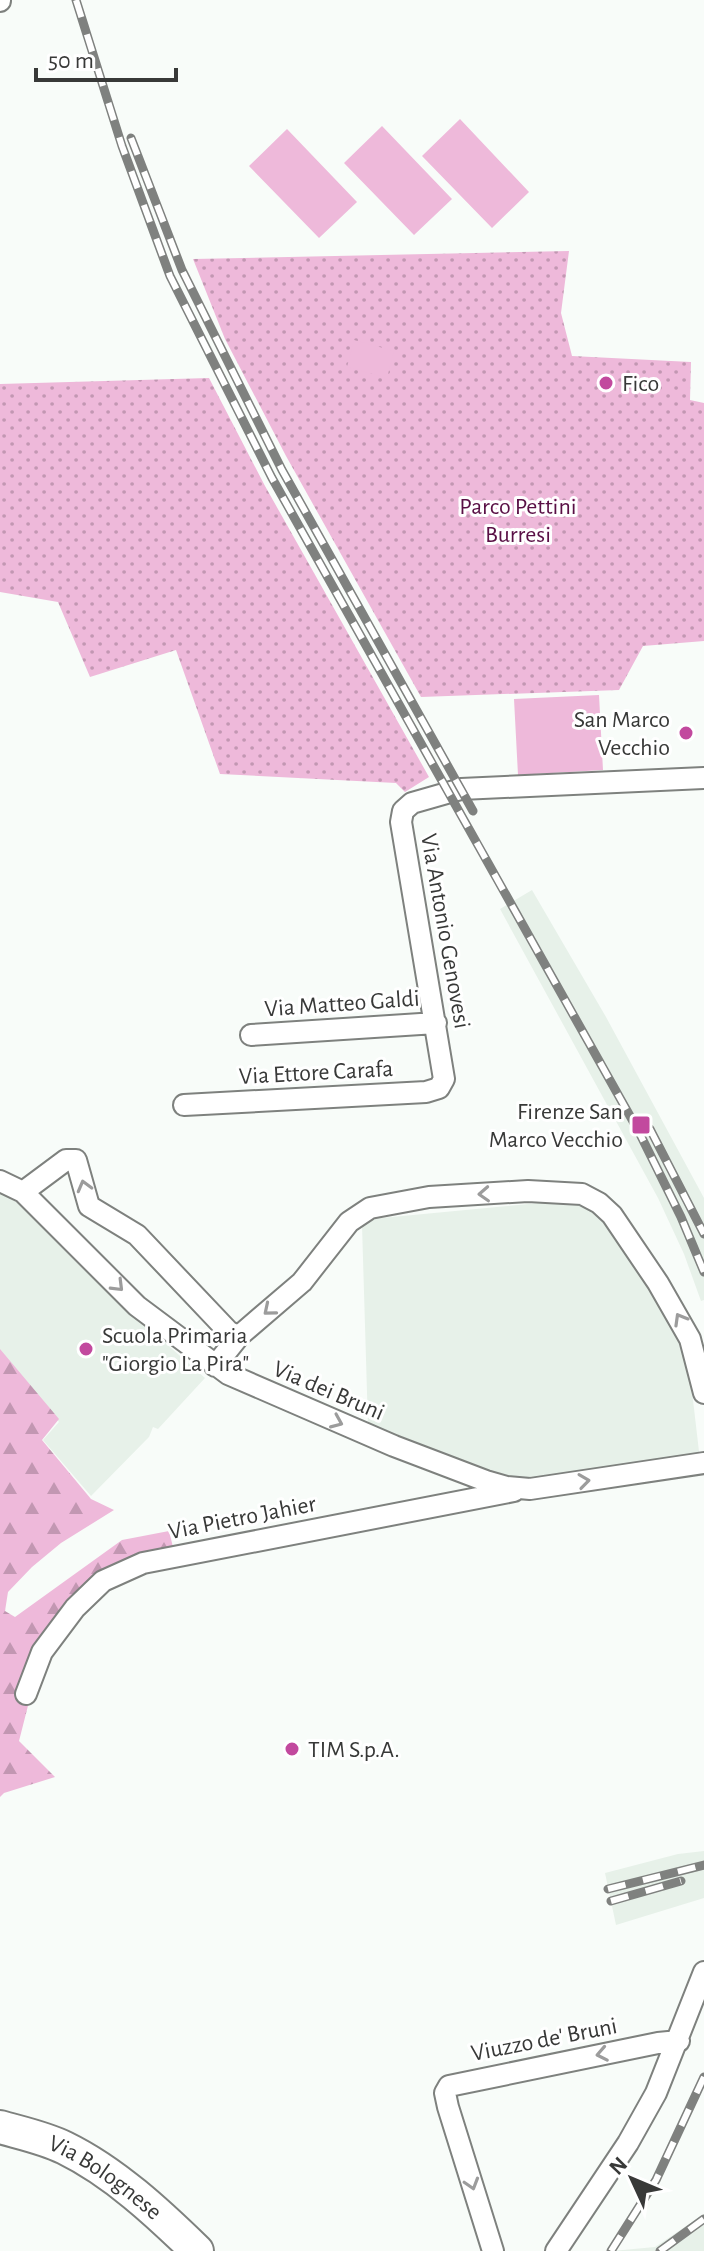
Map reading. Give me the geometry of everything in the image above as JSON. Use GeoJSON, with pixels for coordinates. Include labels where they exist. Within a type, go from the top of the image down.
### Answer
{"type":"FeatureCollection","features":[{"type":"Feature","properties":{"kind":"main road","name":"Via Bolognese"},"geometry":{"type":"LineString","coordinates":[[0,2127],[76,2154],[126,2188],[197,2251]]}},
{"type":"Feature","properties":{"kind":"street","name":"Via Antonio Genovesi"},"geometry":{"type":"LineString","coordinates":[[444,1079],[402,832],[401,822],[407,806],[433,795],[461,789],[704,778]]}},
{"type":"Feature","properties":{"kind":"street","name":"Via Matteo Galdi"},"geometry":{"type":"LineString","coordinates":[[251,1035],[436,1023]]}},
{"type":"Feature","properties":{"kind":"street","name":"Via Ettore Carafa"},"geometry":{"type":"LineString","coordinates":[[184,1105],[426,1092],[439,1088],[444,1079]]}},
{"type":"Feature","properties":{"kind":"street"},"geometry":{"type":"LineString","coordinates":[[23,1192],[66,1160],[76,1160],[89,1206],[137,1235],[229,1332],[239,1336]]}},
{"type":"Feature","properties":{"kind":"street","name":"Via dei Bruni"},"geometry":{"type":"LineString","coordinates":[[0,1181],[23,1192],[137,1306],[215,1366],[246,1384],[394,1446],[486,1481],[530,1489],[704,1463]]}},
{"type":"Feature","properties":{"kind":"street"},"geometry":{"type":"LineString","coordinates":[[215,1366],[239,1336],[302,1282],[349,1222],[370,1208],[429,1197],[528,1191],[582,1194],[612,1215],[658,1283],[690,1339],[704,1393]]}},
{"type":"Feature","properties":{"kind":"street","name":"Via Pietro Jahier"},"geometry":{"type":"LineString","coordinates":[[26,1694],[42,1652],[75,1608],[103,1581],[122,1571],[143,1563],[530,1489]]}},
{"type":"Feature","properties":{"kind":"street"},"geometry":{"type":"LineString","coordinates":[[556,2251],[637,2127],[663,2079],[704,1972]]}},
{"type":"Feature","properties":{"kind":"street","name":"Viuzzo de' Bruni"},"geometry":{"type":"LineString","coordinates":[[493,2251],[448,2107],[445,2093],[449,2086],[679,2041]]}},
{"type":"Feature","properties":{"kind":"shaded area"},"geometry":{"type":"Polygon","coordinates":[[[532,890],[606,1017],[704,1198],[704,1300],[701,1301],[684,1254],[658,1198],[500,909],[532,890]]]}},
{"type":"Feature","properties":{"kind":"shaded area","name":"Scuola Primaria \"Giorgio La Pira\""},"geometry":{"type":"Polygon","coordinates":[[[0,1190],[32,1214],[109,1293],[205,1378],[158,1429],[153,1427],[149,1437],[91,1496],[43,1440],[59,1422],[0,1358],[0,1190]]]}},
{"type":"Feature","properties":{"kind":"shaded area"},"geometry":{"type":"Polygon","coordinates":[[[559,1201],[586,1205],[616,1235],[676,1334],[691,1383],[700,1460],[534,1480],[493,1477],[368,1426],[362,1225],[371,1219],[559,1201]]]}},
{"type":"Feature","properties":{"kind":"shaded area"},"geometry":{"type":"Polygon","coordinates":[[[704,1851],[704,1898],[616,1925],[605,1873],[678,1854],[704,1851]]]}},
{"type":"Feature","properties":{"kind":"shaded area"},"geometry":{"type":"Polygon","coordinates":[[[704,2214],[704,2251],[612,2251],[655,2247],[704,2214]]]}},
{"type":"Feature","properties":{"kind":"green space"},"geometry":{"type":"Polygon","coordinates":[[[460,119],[529,192],[492,228],[422,156],[460,119]]]}},
{"type":"Feature","properties":{"kind":"green space"},"geometry":{"type":"Polygon","coordinates":[[[382,126],[452,199],[414,235],[344,163],[382,126]]]}},
{"type":"Feature","properties":{"kind":"green space"},"geometry":{"type":"Polygon","coordinates":[[[287,129],[357,202],[319,238],[249,166],[287,129]]]}},
{"type":"Feature","properties":{"kind":"green space","name":"Parco Pettini Burresi"},"geometry":{"type":"Polygon","coordinates":[[[569,251],[561,313],[572,356],[691,362],[690,400],[704,403],[704,641],[643,646],[619,690],[421,697],[286,456],[225,339],[193,259],[569,251]]]}},
{"type":"Feature","properties":{"kind":"green space"},"geometry":{"type":"Polygon","coordinates":[[[354,340],[394,351],[387,378],[347,367],[354,340]]]}},
{"type":"Feature","properties":{"kind":"green space"},"geometry":{"type":"Polygon","coordinates":[[[209,378],[265,486],[429,777],[405,792],[396,783],[220,774],[176,650],[90,677],[58,602],[0,592],[0,384],[209,378]]]}},
{"type":"Feature","properties":{"kind":"green space"},"geometry":{"type":"Polygon","coordinates":[[[599,695],[603,770],[518,775],[514,699],[599,695]]]}},
{"type":"Feature","properties":{"kind":"green space"},"geometry":{"type":"Polygon","coordinates":[[[0,1349],[59,1419],[42,1440],[91,1499],[114,1510],[61,1543],[32,1567],[8,1592],[5,1611],[15,1617],[122,1540],[169,1531],[174,1551],[132,1557],[47,1631],[19,1741],[55,1777],[0,1797],[0,1349]]]}},
{"type":"Feature","properties":{"kind":"railway"},"geometry":{"type":"LineString","coordinates":[[76,0],[122,146],[170,276],[272,478],[639,1132],[704,1272]]}},
{"type":"Feature","properties":{"kind":"railway"},"geometry":{"type":"LineString","coordinates":[[131,138],[182,270],[282,470],[473,811]]}},
{"type":"Feature","properties":{"kind":"railway"},"geometry":{"type":"LineString","coordinates":[[650,1129],[704,1234]]}},
{"type":"Feature","properties":{"kind":"railway"},"geometry":{"type":"LineString","coordinates":[[608,1889],[704,1865]]}},
{"type":"Feature","properties":{"kind":"railway"},"geometry":{"type":"LineString","coordinates":[[611,1901],[681,1881]]}},
{"type":"Feature","properties":{"kind":"railway"},"geometry":{"type":"LineString","coordinates":[[611,2251],[656,2180],[704,2077]]}},
{"type":"Feature","properties":{"kind":"railway"},"geometry":{"type":"LineString","coordinates":[[660,2251],[704,2219]]}},
{"type":"Feature","properties":{"kind":"place","name":"Fico"},"geometry":{"type":"Point","coordinates":[606,383]}},
{"type":"Feature","properties":{"kind":"place","name":"San Marco Vecchio"},"geometry":{"type":"Point","coordinates":[686,733]}},
{"type":"Feature","properties":{"kind":"place","name":"Firenze San Marco Vecchio"},"geometry":{"type":"Point","coordinates":[641,1125]}},
{"type":"Feature","properties":{"kind":"place","name":"Scuola Primaria \"Giorgio La Pira\""},"geometry":{"type":"Point","coordinates":[86,1349]}},
{"type":"Feature","properties":{"kind":"place","name":"TIM S.p.A."},"geometry":{"type":"Point","coordinates":[292,1749]}}]}
